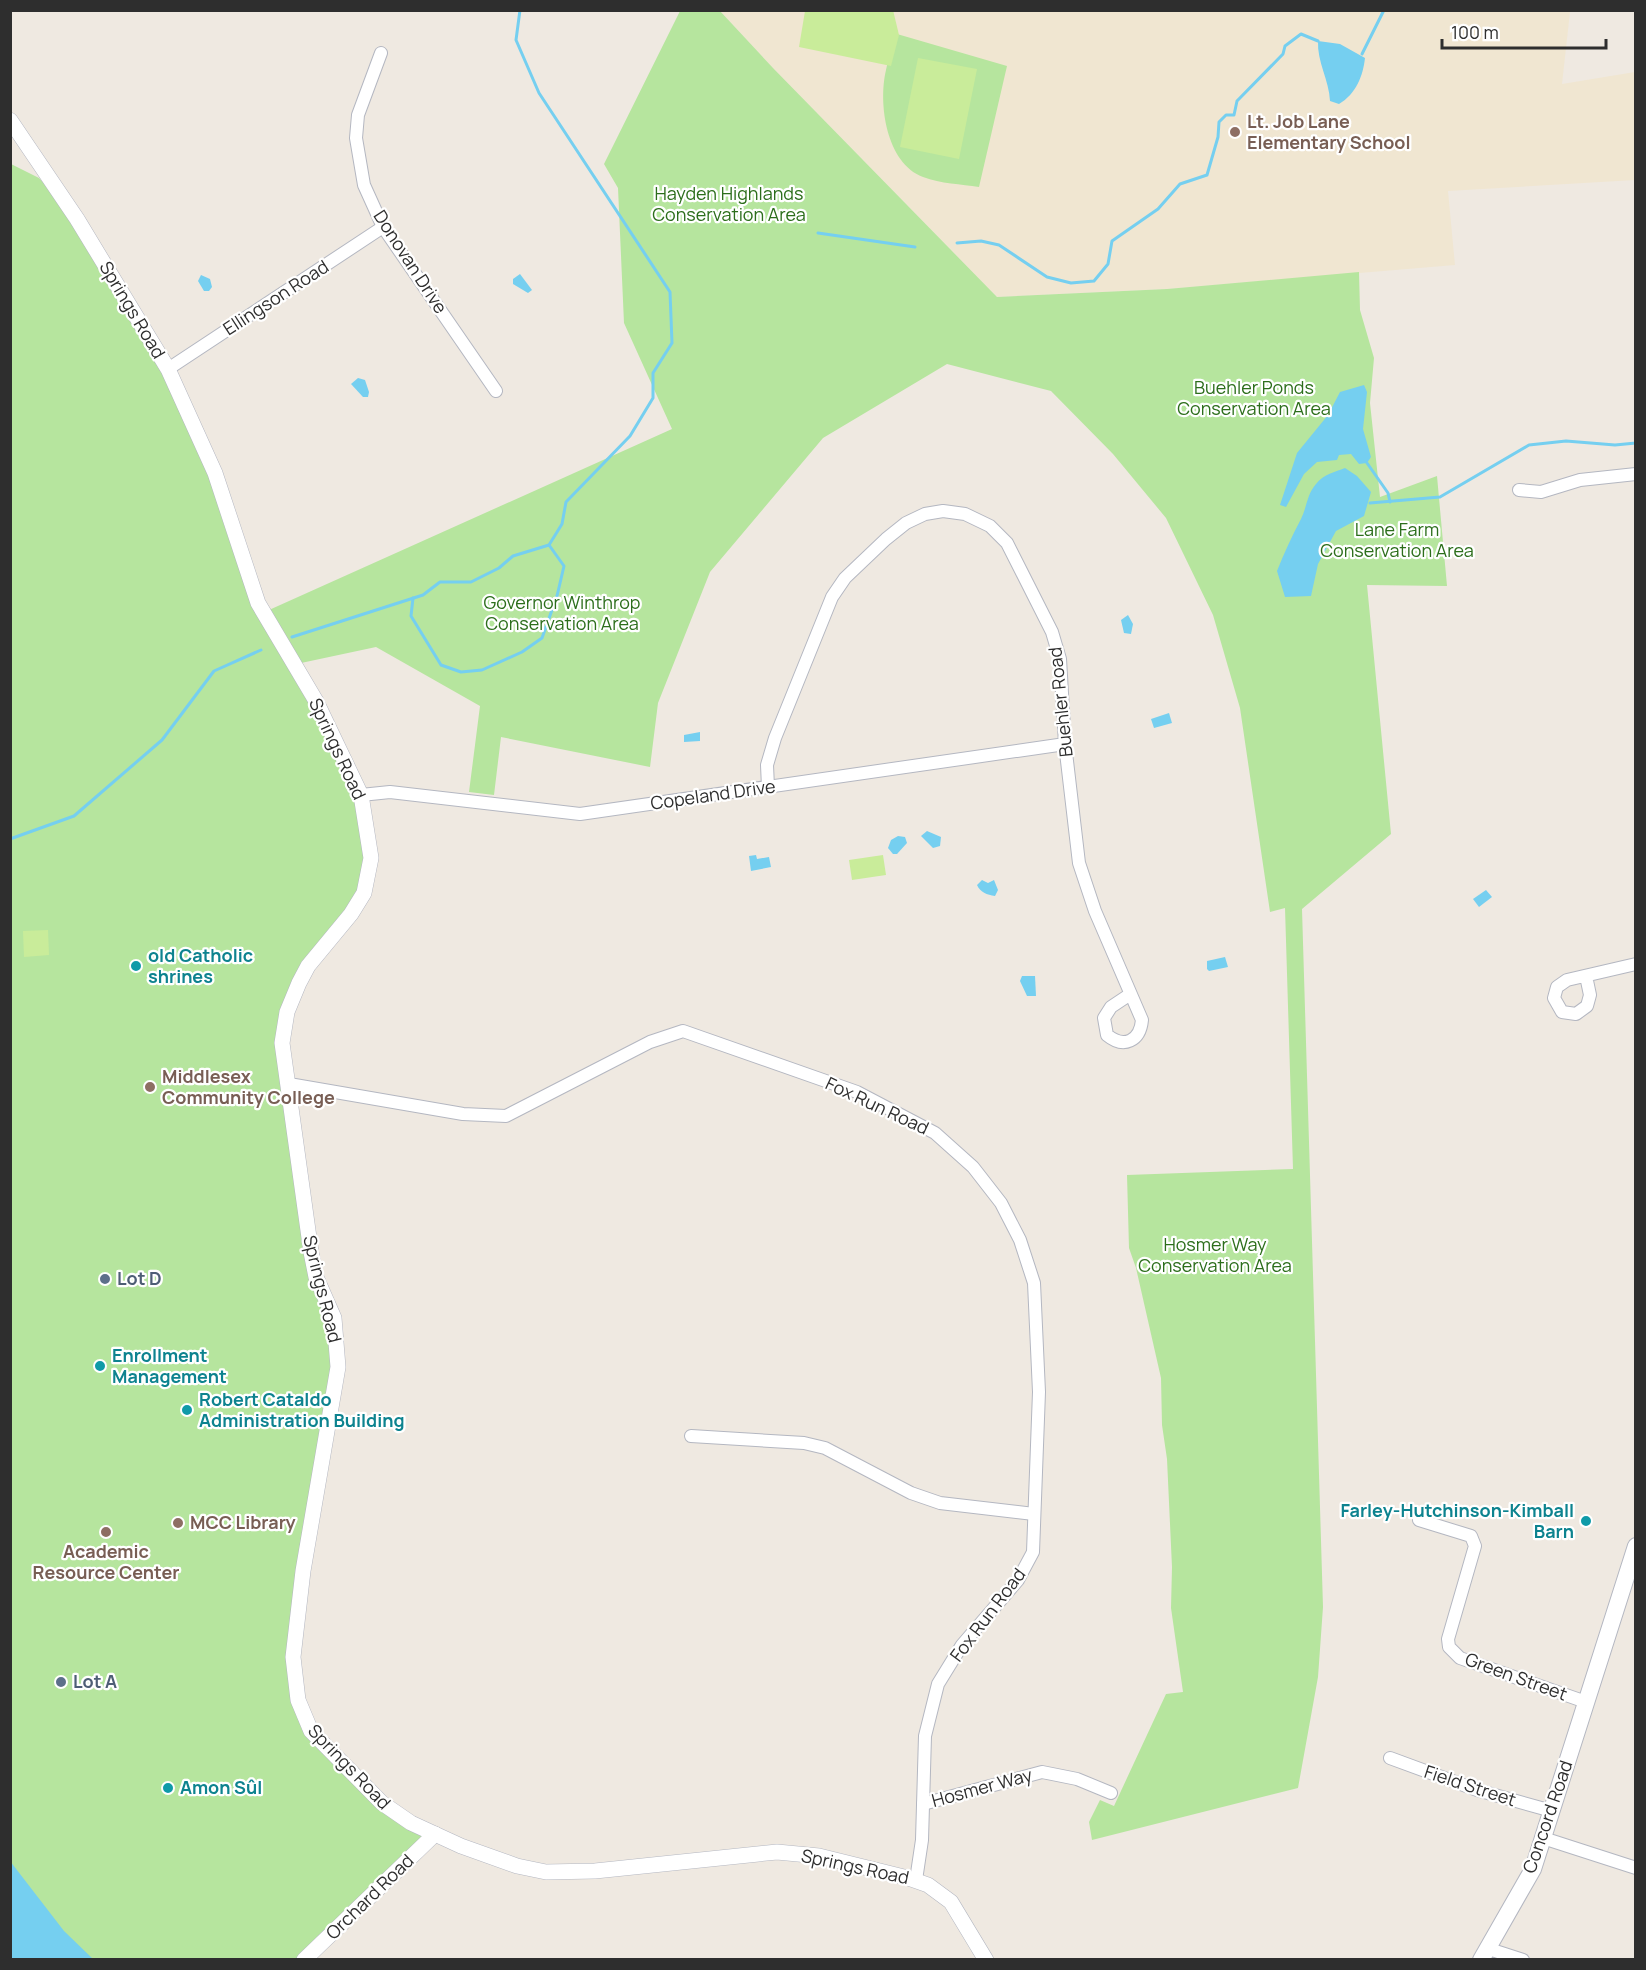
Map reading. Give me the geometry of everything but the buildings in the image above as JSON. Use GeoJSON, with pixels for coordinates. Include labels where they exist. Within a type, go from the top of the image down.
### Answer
{"type":"FeatureCollection","features":[{"type":"Feature","properties":{"kind":"main road","name":"Concord Road"},"geometry":{"type":"LineString","coordinates":[[1485,1954],[1533,1869],[1635,1546]]}},
{"type":"Feature","properties":{"kind":"street","name":"Donovan Drive"},"geometry":{"type":"LineString","coordinates":[[381,52],[358,115],[356,138],[364,185],[383,227],[496,391]]}},
{"type":"Feature","properties":{"kind":"street","name":"Springs Road"},"geometry":{"type":"LineString","coordinates":[[10,120],[77,219],[168,369],[215,473],[258,603],[316,701],[361,795],[371,858],[364,893],[351,914],[309,966],[286,1012],[282,1043],[311,1252],[316,1277],[334,1318],[338,1367],[303,1571],[293,1658],[298,1700],[311,1731],[382,1803],[411,1823],[487,1856],[546,1872],[595,1871],[777,1852],[819,1856],[916,1880],[938,1891],[951,1902],[986,1959]]}},
{"type":"Feature","properties":{"kind":"street","name":"Ellingson Road"},"geometry":{"type":"LineString","coordinates":[[168,369],[383,227]]}},
{"type":"Feature","properties":{"kind":"street"},"geometry":{"type":"LineString","coordinates":[[1519,490],[1541,492],[1580,480],[1635,474]]}},
{"type":"Feature","properties":{"kind":"street","name":"Buehler Road"},"geometry":{"type":"LineString","coordinates":[[768,787],[767,765],[774,738],[832,597],[845,578],[886,539],[906,523],[925,514],[943,511],[965,514],[990,526],[1007,543],[1052,632],[1060,659],[1065,744],[1079,863],[1095,910],[1128,983],[1129,995]]}},
{"type":"Feature","properties":{"kind":"street","name":"Copeland Drive"},"geometry":{"type":"LineString","coordinates":[[361,795],[390,792],[580,814],[1065,744]]}},
{"type":"Feature","properties":{"kind":"street"},"geometry":{"type":"LineString","coordinates":[[1586,976],[1635,964]]}},
{"type":"Feature","properties":{"kind":"street","name":"Fox Run Road"},"geometry":{"type":"LineString","coordinates":[[289,1084],[463,1114],[506,1116],[650,1042],[683,1031],[857,1092],[935,1133],[972,1167],[1000,1203],[1020,1240],[1034,1283],[1039,1392],[1033,1552],[1018,1580],[962,1645],[938,1684],[925,1736],[923,1804],[916,1880]]}},
{"type":"Feature","properties":{"kind":"street"},"geometry":{"type":"LineString","coordinates":[[691,1436],[804,1443],[825,1448],[911,1493],[940,1503],[1034,1514]]}},
{"type":"Feature","properties":{"kind":"street","name":"Green Street"},"geometry":{"type":"LineString","coordinates":[[1419,1520],[1471,1536],[1474,1540],[1475,1546],[1448,1640],[1449,1647],[1460,1658],[1586,1702]]}},
{"type":"Feature","properties":{"kind":"street","name":"Field Street"},"geometry":{"type":"LineString","coordinates":[[1390,1758],[1477,1790],[1552,1811]]}},
{"type":"Feature","properties":{"kind":"street","name":"Hosmer Way"},"geometry":{"type":"LineString","coordinates":[[923,1804],[1042,1772],[1077,1779],[1110,1793]]}},
{"type":"Feature","properties":{"kind":"street","name":"Orchard Road"},"geometry":{"type":"LineString","coordinates":[[304,1959],[435,1834]]}},
{"type":"Feature","properties":{"kind":"street"},"geometry":{"type":"LineString","coordinates":[[1543,1838],[1635,1868]]}},
{"type":"Feature","properties":{"kind":"street"},"geometry":{"type":"LineString","coordinates":[[1485,1954],[1523,1959]]}},
{"type":"Feature","properties":{"kind":"shaded area","name":"Lt. Job Lane Elementary School"},"geometry":{"type":"Polygon","coordinates":[[[720,11],[1579,11],[1570,12],[1562,84],[1635,72],[1635,180],[1448,191],[1455,265],[1167,289],[997,297],[720,11]]]}},
{"type":"Feature","properties":{"kind":"green space"},"geometry":{"type":"Polygon","coordinates":[[[893,10],[899,35],[891,66],[799,47],[805,11],[893,10]]]}},
{"type":"Feature","properties":{"kind":"green space"},"geometry":{"type":"Polygon","coordinates":[[[680,11],[720,11],[997,297],[1167,289],[1359,272],[1360,310],[1374,358],[1370,403],[1380,497],[1437,476],[1447,586],[1367,585],[1391,834],[1302,909],[1323,1607],[1318,1677],[1298,1788],[1092,1840],[1089,1822],[1100,1800],[1114,1806],[1166,1694],[1183,1692],[1171,1608],[1172,1567],[1161,1378],[1136,1268],[1129,1248],[1127,1175],[1293,1169],[1285,908],[1270,912],[1240,708],[1213,615],[1166,518],[1113,454],[1051,391],[947,364],[823,438],[710,572],[658,703],[650,767],[501,737],[494,795],[469,792],[480,706],[376,647],[301,663],[269,610],[672,429],[624,323],[618,188],[604,164],[680,11]]]}},
{"type":"Feature","properties":{"kind":"green space"},"geometry":{"type":"Polygon","coordinates":[[[897,34],[1007,66],[979,187],[923,177],[910,170],[900,159],[893,146],[884,115],[883,99],[887,66],[897,34]]]}},
{"type":"Feature","properties":{"kind":"green space"},"geometry":{"type":"Polygon","coordinates":[[[918,58],[977,69],[959,159],[900,147],[918,58]]]}},
{"type":"Feature","properties":{"kind":"green space","name":"Middlesex Community College"},"geometry":{"type":"Polygon","coordinates":[[[11,164],[39,178],[77,219],[168,369],[258,603],[364,808],[364,893],[287,1012],[297,1160],[338,1340],[293,1657],[303,1717],[357,1778],[435,1834],[297,1959],[11,1959],[11,164]]]}},
{"type":"Feature","properties":{"kind":"green space"},"geometry":{"type":"Polygon","coordinates":[[[883,855],[886,875],[852,880],[849,860],[883,855]]]}},
{"type":"Feature","properties":{"kind":"green space"},"geometry":{"type":"Polygon","coordinates":[[[48,930],[49,955],[24,957],[23,931],[48,930]]]}},
{"type":"Feature","properties":{"kind":"water"},"geometry":{"type":"Polygon","coordinates":[[[1318,41],[1340,44],[1365,58],[1358,84],[1339,104],[1330,101],[1319,56],[1318,41]]]}},
{"type":"Feature","properties":{"kind":"water"},"geometry":{"type":"Polygon","coordinates":[[[520,274],[532,290],[528,293],[513,284],[513,279],[520,274]]]}},
{"type":"Feature","properties":{"kind":"water"},"geometry":{"type":"Polygon","coordinates":[[[201,275],[210,279],[212,287],[209,291],[204,291],[198,281],[201,275]]]}},
{"type":"Feature","properties":{"kind":"water"},"geometry":{"type":"Polygon","coordinates":[[[358,378],[365,380],[369,392],[368,397],[363,397],[351,384],[358,378]]]}},
{"type":"Feature","properties":{"kind":"water"},"geometry":{"type":"Polygon","coordinates":[[[1364,385],[1367,392],[1363,429],[1371,457],[1367,463],[1359,464],[1351,454],[1339,455],[1337,460],[1317,462],[1304,474],[1286,507],[1280,505],[1297,453],[1328,415],[1340,392],[1364,385]]]}},
{"type":"Feature","properties":{"kind":"water"},"geometry":{"type":"Polygon","coordinates":[[[1345,468],[1357,476],[1371,492],[1364,516],[1336,531],[1318,564],[1311,596],[1285,597],[1277,571],[1311,492],[1322,478],[1345,468]]]}},
{"type":"Feature","properties":{"kind":"water"},"geometry":{"type":"Polygon","coordinates":[[[1128,615],[1133,624],[1131,634],[1124,633],[1121,620],[1128,615]]]}},
{"type":"Feature","properties":{"kind":"water"},"geometry":{"type":"Polygon","coordinates":[[[1169,713],[1172,723],[1154,728],[1151,719],[1169,713]]]}},
{"type":"Feature","properties":{"kind":"water"},"geometry":{"type":"Polygon","coordinates":[[[700,732],[700,741],[684,742],[684,735],[700,732]]]}},
{"type":"Feature","properties":{"kind":"water"},"geometry":{"type":"Polygon","coordinates":[[[927,831],[941,837],[940,846],[933,848],[921,836],[927,831]]]}},
{"type":"Feature","properties":{"kind":"water"},"geometry":{"type":"Polygon","coordinates":[[[898,836],[905,837],[907,843],[897,854],[893,854],[888,848],[891,840],[898,836]]]}},
{"type":"Feature","properties":{"kind":"water"},"geometry":{"type":"Polygon","coordinates":[[[756,855],[757,859],[769,857],[771,867],[751,871],[749,856],[756,855]]]}},
{"type":"Feature","properties":{"kind":"water"},"geometry":{"type":"Polygon","coordinates":[[[982,880],[988,883],[994,880],[998,890],[995,896],[980,890],[977,885],[982,880]]]}},
{"type":"Feature","properties":{"kind":"water"},"geometry":{"type":"Polygon","coordinates":[[[1486,890],[1492,897],[1479,907],[1473,899],[1486,890]]]}},
{"type":"Feature","properties":{"kind":"water"},"geometry":{"type":"Polygon","coordinates":[[[1225,957],[1228,967],[1209,971],[1207,969],[1207,961],[1225,957]]]}},
{"type":"Feature","properties":{"kind":"water"},"geometry":{"type":"Polygon","coordinates":[[[1022,976],[1035,976],[1036,996],[1027,996],[1020,981],[1022,976]]]}},
{"type":"Feature","properties":{"kind":"water"},"geometry":{"type":"Polygon","coordinates":[[[10,1861],[64,1931],[93,1959],[11,1959],[10,1861]]]}},
{"type":"Feature","properties":{"kind":"waterway"},"geometry":{"type":"LineString","coordinates":[[292,637],[423,595],[440,582],[471,582],[499,568],[513,556],[549,545],[562,524],[566,502],[630,436],[653,398],[653,373],[672,343],[670,292],[539,93],[516,40],[520,10]]}},
{"type":"Feature","properties":{"kind":"waterway"},"geometry":{"type":"LineString","coordinates":[[1362,54],[1384,10]]}},
{"type":"Feature","properties":{"kind":"waterway"},"geometry":{"type":"LineString","coordinates":[[957,243],[981,241],[999,245],[1047,277],[1071,283],[1094,281],[1108,264],[1112,241],[1158,209],[1180,184],[1207,175],[1218,137],[1219,122],[1226,115],[1234,115],[1237,101],[1283,54],[1285,46],[1301,34],[1318,41]]}},
{"type":"Feature","properties":{"kind":"waterway"},"geometry":{"type":"LineString","coordinates":[[818,233],[915,247]]}},
{"type":"Feature","properties":{"kind":"waterway"},"geometry":{"type":"LineString","coordinates":[[1370,503],[1440,497],[1529,445],[1566,441],[1615,445],[1636,443]]}},
{"type":"Feature","properties":{"kind":"waterway"},"geometry":{"type":"LineString","coordinates":[[1367,463],[1388,493],[1390,502]]}},
{"type":"Feature","properties":{"kind":"waterway"},"geometry":{"type":"LineString","coordinates":[[413,598],[411,616],[441,665],[461,672],[482,670],[522,652],[542,638],[557,596],[564,566],[549,545]]}},
{"type":"Feature","properties":{"kind":"waterway"},"geometry":{"type":"LineString","coordinates":[[10,839],[74,816],[162,740],[214,671],[261,650]]}},
{"type":"Feature","properties":{"kind":"place","name":"Lt. Job Lane Elementary School"},"geometry":{"type":"Point","coordinates":[1235,132]}},
{"type":"Feature","properties":{"kind":"place","name":"old Catholic shrines"},"geometry":{"type":"Point","coordinates":[136,966]}},
{"type":"Feature","properties":{"kind":"place","name":"Middlesex Community College"},"geometry":{"type":"Point","coordinates":[150,1087]}},
{"type":"Feature","properties":{"kind":"place","name":"Lot D"},"geometry":{"type":"Point","coordinates":[105,1279]}},
{"type":"Feature","properties":{"kind":"place","name":"Enrollment Management"},"geometry":{"type":"Point","coordinates":[100,1366]}},
{"type":"Feature","properties":{"kind":"place","name":"Robert Cataldo Administration Building"},"geometry":{"type":"Point","coordinates":[187,1410]}},
{"type":"Feature","properties":{"kind":"place","name":"Farley-Hutchinson-Kimball Barn"},"geometry":{"type":"Point","coordinates":[1586,1521]}},
{"type":"Feature","properties":{"kind":"place","name":"MCC Library"},"geometry":{"type":"Point","coordinates":[178,1523]}},
{"type":"Feature","properties":{"kind":"place","name":"Academic Resource Center"},"geometry":{"type":"Point","coordinates":[106,1532]}},
{"type":"Feature","properties":{"kind":"place","name":"Lot A"},"geometry":{"type":"Point","coordinates":[61,1682]}},
{"type":"Feature","properties":{"kind":"place","name":"Amon Sûl"},"geometry":{"type":"Point","coordinates":[168,1788]}},
{"type":"Feature","properties":{"kind":"park label","name":"Hayden Highlands Conservation Area"},"geometry":{"type":"Point","coordinates":[729,204]}},
{"type":"Feature","properties":{"kind":"park label","name":"Buehler Ponds Conservation Area"},"geometry":{"type":"Point","coordinates":[1254,398]}},
{"type":"Feature","properties":{"kind":"park label","name":"Lane Farm Conservation Area"},"geometry":{"type":"Point","coordinates":[1397,540]}},
{"type":"Feature","properties":{"kind":"park label","name":"Governor Winthrop Conservation Area"},"geometry":{"type":"Point","coordinates":[562,613]}},
{"type":"Feature","properties":{"kind":"park label","name":"Hosmer Way Conservation Area"},"geometry":{"type":"Point","coordinates":[1215,1255]}}]}
